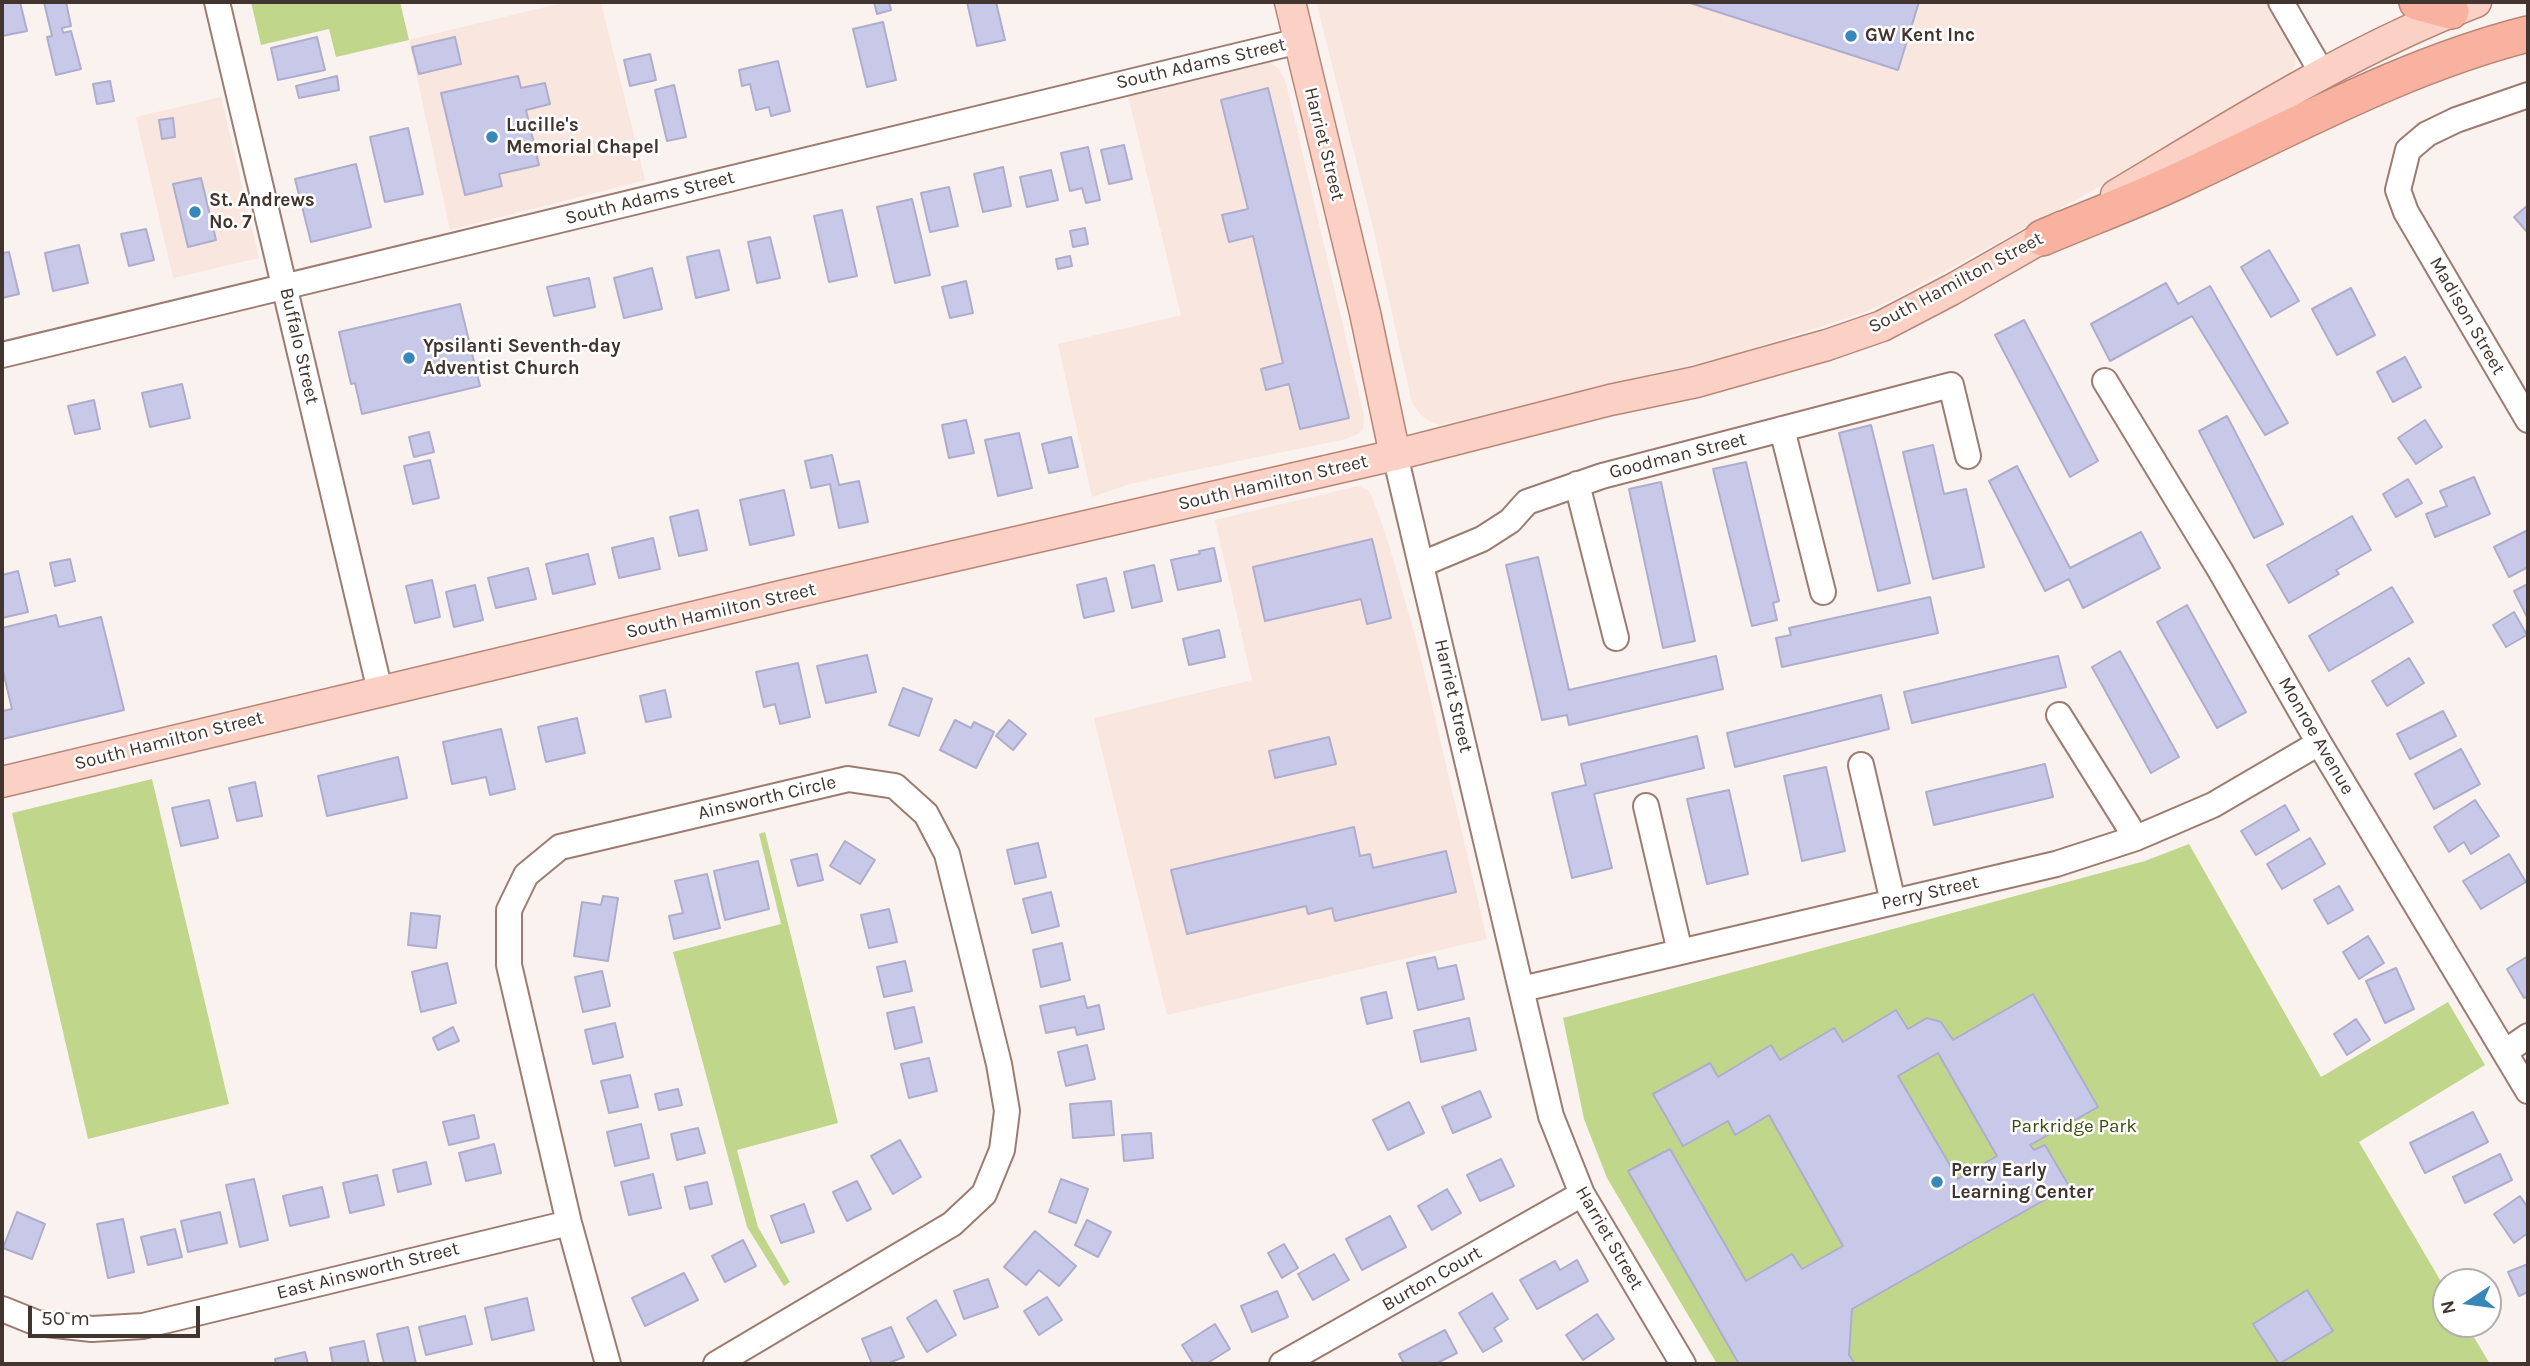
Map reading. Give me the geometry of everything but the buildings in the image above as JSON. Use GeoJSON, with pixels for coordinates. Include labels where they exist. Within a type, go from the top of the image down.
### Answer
{"type":"FeatureCollection","features":[{"type":"Feature","properties":{"kind":"highway"},"geometry":{"type":"LineString","coordinates":[[2417,2],[2463,6]]}},
{"type":"Feature","properties":{"kind":"highway"},"geometry":{"type":"LineString","coordinates":[[2042,238],[2183,179],[2384,83],[2473,49],[2528,34]]}},
{"type":"Feature","properties":{"kind":"main road","name":"Harriet Street"},"geometry":{"type":"LineString","coordinates":[[1290,2],[1365,313],[1395,455]]}},
{"type":"Feature","properties":{"kind":"main road","name":"South Hamilton Street"},"geometry":{"type":"LineString","coordinates":[[2,782],[380,691],[1395,455],[1610,400],[1696,382],[1827,345],[1882,326],[2042,238],[2322,73],[2381,42],[2463,6]]}},
{"type":"Feature","properties":{"kind":"street","name":"Buffalo Street"},"geometry":{"type":"LineString","coordinates":[[217,2],[380,691]]}},
{"type":"Feature","properties":{"kind":"street"},"geometry":{"type":"LineString","coordinates":[[2281,2],[2322,73]]}},
{"type":"Feature","properties":{"kind":"street","name":"South Adams Street"},"geometry":{"type":"LineString","coordinates":[[2,355],[1299,41]]}},
{"type":"Feature","properties":{"kind":"street","name":"Madison Street"},"geometry":{"type":"LineString","coordinates":[[2528,95],[2456,120],[2427,134],[2408,150],[2398,190],[2406,212],[2528,420]]}},
{"type":"Feature","properties":{"kind":"street","name":"Monroe Avenue"},"geometry":{"type":"LineString","coordinates":[[2105,381],[2528,1091]]}},
{"type":"Feature","properties":{"kind":"street","name":"Goodman Street"},"geometry":{"type":"LineString","coordinates":[[1422,564],[1482,539],[1510,521],[1527,502],[1577,484],[1951,385],[1968,456]]}},
{"type":"Feature","properties":{"kind":"street"},"geometry":{"type":"LineString","coordinates":[[1782,429],[1823,592]]}},
{"type":"Feature","properties":{"kind":"street","name":"Harriet Street"},"geometry":{"type":"LineString","coordinates":[[1395,455],[1551,1116],[1582,1194],[1683,1364]]}},
{"type":"Feature","properties":{"kind":"street"},"geometry":{"type":"LineString","coordinates":[[1577,484],[1616,638]]}},
{"type":"Feature","properties":{"kind":"street"},"geometry":{"type":"LineString","coordinates":[[2059,715],[2136,838]]}},
{"type":"Feature","properties":{"kind":"street","name":"Perry Street"},"geometry":{"type":"LineString","coordinates":[[1522,989],[2056,864],[2136,838],[2213,805],[2319,743]]}},
{"type":"Feature","properties":{"kind":"street"},"geometry":{"type":"LineString","coordinates":[[1861,765],[1893,902]]}},
{"type":"Feature","properties":{"kind":"street","name":"Ainsworth Circle"},"geometry":{"type":"LineString","coordinates":[[608,1364],[569,1223],[509,965],[509,910],[526,875],[560,847],[848,779],[895,786],[926,814],[947,854],[1003,1087],[1007,1111],[1002,1150],[984,1194],[952,1224],[716,1364]]}},
{"type":"Feature","properties":{"kind":"street"},"geometry":{"type":"LineString","coordinates":[[1646,806],[1679,952]]}},
{"type":"Feature","properties":{"kind":"street"},"geometry":{"type":"LineString","coordinates":[[2505,1052],[2528,1036]]}},
{"type":"Feature","properties":{"kind":"street","name":"Burton Court"},"geometry":{"type":"LineString","coordinates":[[1282,1364],[1582,1194]]}},
{"type":"Feature","properties":{"kind":"street","name":"East Ainsworth Street"},"geometry":{"type":"LineString","coordinates":[[2,1309],[37,1323],[92,1329],[143,1326],[569,1223]]}},
{"type":"Feature","properties":{"kind":"shaded area"},"geometry":{"type":"Polygon","coordinates":[[[566,2],[601,2],[645,180],[450,230],[409,40],[566,2]]]}},
{"type":"Feature","properties":{"kind":"shaded area"},"geometry":{"type":"Polygon","coordinates":[[[1316,2],[2271,2],[2294,40],[2296,53],[2295,66],[2288,77],[2246,107],[1896,298],[1860,314],[1728,356],[1440,425],[1421,415],[1412,403],[1372,223],[1316,2]]]}},
{"type":"Feature","properties":{"kind":"shaded area"},"geometry":{"type":"Polygon","coordinates":[[[1270,61],[1280,70],[1286,83],[1364,415],[1363,429],[1346,439],[1130,484],[1092,497],[1058,344],[1181,315],[1127,92],[1270,61]]]}},
{"type":"Feature","properties":{"kind":"shaded area"},"geometry":{"type":"Polygon","coordinates":[[[221,97],[259,258],[173,278],[136,117],[221,97]]]}},
{"type":"Feature","properties":{"kind":"shaded area"},"geometry":{"type":"Polygon","coordinates":[[[1358,486],[1368,490],[1372,496],[1418,646],[1487,939],[1167,1015],[1094,718],[1252,680],[1215,520],[1358,486]]]}},
{"type":"Feature","properties":{"kind":"green space"},"geometry":{"type":"Polygon","coordinates":[[[251,2],[400,2],[409,40],[336,57],[329,29],[261,45],[251,2]]]}},
{"type":"Feature","properties":{"kind":"green space"},"geometry":{"type":"Polygon","coordinates":[[[152,779],[229,1104],[88,1139],[12,813],[152,779]]]}},
{"type":"Feature","properties":{"kind":"green space"},"geometry":{"type":"Polygon","coordinates":[[[765,832],[838,1123],[737,1150],[758,1227],[790,1282],[784,1286],[747,1227],[673,952],[781,924],[759,834],[765,832]]]}},
{"type":"Feature","properties":{"kind":"green space","name":"Parkridge Park"},"geometry":{"type":"Polygon","coordinates":[[[2189,844],[2321,1077],[2448,1002],[2485,1065],[2359,1142],[2433,1268],[2432,1338],[2474,1338],[2490,1364],[1717,1364],[1607,1178],[1584,1119],[1563,1018],[2145,861],[2189,844]]]}},
{"type":"Feature","properties":{"kind":"place","name":"GW Kent Inc"},"geometry":{"type":"Point","coordinates":[1851,36]}},
{"type":"Feature","properties":{"kind":"place","name":"Lucille's Memorial Chapel"},"geometry":{"type":"Point","coordinates":[492,137]}},
{"type":"Feature","properties":{"kind":"place","name":"St. Andrews No. 7"},"geometry":{"type":"Point","coordinates":[195,212]}},
{"type":"Feature","properties":{"kind":"place","name":"Ypsilanti Seventh-day Adventist Church"},"geometry":{"type":"Point","coordinates":[409,358]}},
{"type":"Feature","properties":{"kind":"place","name":"Perry Early Learning Center"},"geometry":{"type":"Point","coordinates":[1937,1182]}}]}
